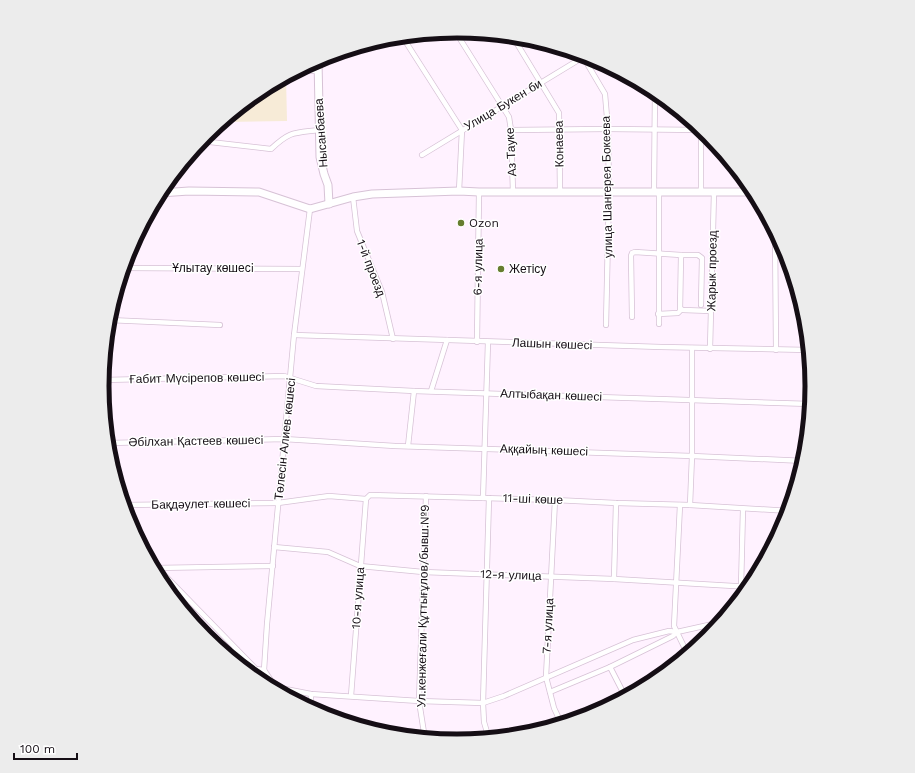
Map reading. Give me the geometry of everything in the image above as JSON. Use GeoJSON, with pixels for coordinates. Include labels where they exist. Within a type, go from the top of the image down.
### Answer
{"type":"FeatureCollection","features":[{"type":"Feature","properties":{"kind":"street","name":"Аз Тауке"},"geometry":{"type":"LineString","coordinates":[[459,38],[509,117],[511,130],[513,192]]}},
{"type":"Feature","properties":{"kind":"street"},"geometry":{"type":"LineString","coordinates":[[406,42],[462,130],[459,191]]}},
{"type":"Feature","properties":{"kind":"street","name":"Конаева"},"geometry":{"type":"LineString","coordinates":[[518,44],[558,110],[560,192]]}},
{"type":"Feature","properties":{"kind":"street","name":"Улица Букен би"},"geometry":{"type":"LineString","coordinates":[[422,155],[578,60]]}},
{"type":"Feature","properties":{"kind":"street","name":"улица Шангерея Бокеева"},"geometry":{"type":"LineString","coordinates":[[589,64],[604,91],[608,129],[609,192],[606,325]]}},
{"type":"Feature","properties":{"kind":"street","name":"Нысанбаева"},"geometry":{"type":"LineString","coordinates":[[318,68],[320,157],[328,185],[329,204]]}},
{"type":"Feature","properties":{"kind":"street"},"geometry":{"type":"LineString","coordinates":[[309,72],[318,72]]}},
{"type":"Feature","properties":{"kind":"street"},"geometry":{"type":"LineString","coordinates":[[655,100],[654,130],[659,254],[659,324]]}},
{"type":"Feature","properties":{"kind":"street"},"geometry":{"type":"LineString","coordinates":[[209,142],[271,149],[281,139],[291,133],[319,130]]}},
{"type":"Feature","properties":{"kind":"street"},"geometry":{"type":"LineString","coordinates":[[511,130],[693,130]]}},
{"type":"Feature","properties":{"kind":"street"},"geometry":{"type":"LineString","coordinates":[[701,191],[702,138]]}},
{"type":"Feature","properties":{"kind":"street"},"geometry":{"type":"LineString","coordinates":[[168,193],[256,192],[310,209],[353,197],[372,194],[459,191],[746,192]]}},
{"type":"Feature","properties":{"kind":"street","name":"6-я улица"},"geometry":{"type":"LineString","coordinates":[[477,342],[479,192]]}},
{"type":"Feature","properties":{"kind":"street","name":"Жарык проезд"},"geometry":{"type":"LineString","coordinates":[[710,349],[714,192]]}},
{"type":"Feature","properties":{"kind":"street","name":"1-й проезд"},"geometry":{"type":"LineString","coordinates":[[353,197],[357,231],[382,292],[393,339]]}},
{"type":"Feature","properties":{"kind":"street","name":"Төлесін Алиев көшесі"},"geometry":{"type":"LineString","coordinates":[[264,670],[294,335],[310,209]]}},
{"type":"Feature","properties":{"kind":"street"},"geometry":{"type":"LineString","coordinates":[[774,242],[776,350]]}},
{"type":"Feature","properties":{"kind":"street"},"geometry":{"type":"LineString","coordinates":[[632,317],[631,256],[632,253],[636,252],[698,255],[702,258],[701,305]]}},
{"type":"Feature","properties":{"kind":"street"},"geometry":{"type":"LineString","coordinates":[[658,314],[678,313],[681,309],[681,255]]}},
{"type":"Feature","properties":{"kind":"street","name":"Ұлытау көшесi"},"geometry":{"type":"LineString","coordinates":[[130,268],[302,269]]}},
{"type":"Feature","properties":{"kind":"street"},"geometry":{"type":"LineString","coordinates":[[681,309],[711,311]]}},
{"type":"Feature","properties":{"kind":"street"},"geometry":{"type":"LineString","coordinates":[[116,320],[220,325]]}},
{"type":"Feature","properties":{"kind":"street","name":"Лашын көшесі"},"geometry":{"type":"LineString","coordinates":[[294,335],[710,349],[804,350]]}},
{"type":"Feature","properties":{"kind":"street"},"geometry":{"type":"LineString","coordinates":[[431,391],[448,340]]}},
{"type":"Feature","properties":{"kind":"street"},"geometry":{"type":"LineString","coordinates":[[483,498],[488,342]]}},
{"type":"Feature","properties":{"kind":"street"},"geometry":{"type":"LineString","coordinates":[[690,505],[692,456],[692,348]]}},
{"type":"Feature","properties":{"kind":"street","name":"Ғабит Мүсірепов көшесi"},"geometry":{"type":"LineString","coordinates":[[109,380],[284,376],[291,379]]}},
{"type":"Feature","properties":{"kind":"street","name":"Алтыбақан көшесі"},"geometry":{"type":"LineString","coordinates":[[291,379],[316,386],[414,391],[805,404]]}},
{"type":"Feature","properties":{"kind":"street"},"geometry":{"type":"LineString","coordinates":[[408,446],[414,391]]}},
{"type":"Feature","properties":{"kind":"street","name":"Әбілхан Қастеев көшесi"},"geometry":{"type":"LineString","coordinates":[[114,442],[284,439]]}},
{"type":"Feature","properties":{"kind":"street","name":"Аққайың көшесі"},"geometry":{"type":"LineString","coordinates":[[284,439],[408,446],[798,461]]}},
{"type":"Feature","properties":{"kind":"street","name":"11-ші көше"},"geometry":{"type":"LineString","coordinates":[[278,503],[329,496],[366,499],[370,495],[690,505],[783,511]]}},
{"type":"Feature","properties":{"kind":"street","name":"Ул.кенжеғали Құттығұлов/бывш.№9"},"geometry":{"type":"LineString","coordinates":[[423,733],[419,701],[426,496]]}},
{"type":"Feature","properties":{"kind":"street"},"geometry":{"type":"LineString","coordinates":[[487,733],[484,722],[483,703],[489,498]]}},
{"type":"Feature","properties":{"kind":"street","name":"10-я улица"},"geometry":{"type":"LineString","coordinates":[[351,696],[366,499]]}},
{"type":"Feature","properties":{"kind":"street","name":"7-я улица"},"geometry":{"type":"LineString","coordinates":[[555,500],[546,677],[554,708],[560,720]]}},
{"type":"Feature","properties":{"kind":"street","name":"Бақдәулет көшесi"},"geometry":{"type":"LineString","coordinates":[[130,505],[278,503]]}},
{"type":"Feature","properties":{"kind":"street"},"geometry":{"type":"LineString","coordinates":[[614,579],[616,503]]}},
{"type":"Feature","properties":{"kind":"street"},"geometry":{"type":"LineString","coordinates":[[680,505],[674,626],[686,650]]}},
{"type":"Feature","properties":{"kind":"street"},"geometry":{"type":"LineString","coordinates":[[741,587],[743,509]]}},
{"type":"Feature","properties":{"kind":"street","name":"12-я улица"},"geometry":{"type":"LineString","coordinates":[[274,547],[328,552],[360,566],[423,572],[614,579],[741,587]]}},
{"type":"Feature","properties":{"kind":"street"},"geometry":{"type":"LineString","coordinates":[[160,568],[273,566]]}},
{"type":"Feature","properties":{"kind":"street"},"geometry":{"type":"LineString","coordinates":[[170,583],[256,669],[264,670],[271,680]]}},
{"type":"Feature","properties":{"kind":"street"},"geometry":{"type":"LineString","coordinates":[[285,689],[311,694],[419,701],[483,703],[504,696],[633,640],[669,631],[677,632],[712,624]]}},
{"type":"Feature","properties":{"kind":"street"},"geometry":{"type":"LineString","coordinates":[[550,692],[610,667],[673,636],[677,632]]}},
{"type":"Feature","properties":{"kind":"street"},"geometry":{"type":"LineString","coordinates":[[229,650],[237,650]]}},
{"type":"Feature","properties":{"kind":"street"},"geometry":{"type":"LineString","coordinates":[[610,667],[623,693]]}},
{"type":"Feature","properties":{"kind":"street"},"geometry":{"type":"LineString","coordinates":[[311,694],[311,702]]}},
{"type":"Feature","properties":{"kind":"shaded area"},"geometry":{"type":"Polygon","coordinates":[[[286,83],[287,121],[231,122],[245,110],[286,83]]]}},
{"type":"Feature","properties":{"kind":"place","name":"Ozon"},"geometry":{"type":"Point","coordinates":[461,223]}},
{"type":"Feature","properties":{"kind":"place","name":"Жетісу"},"geometry":{"type":"Point","coordinates":[501,269]}}]}
